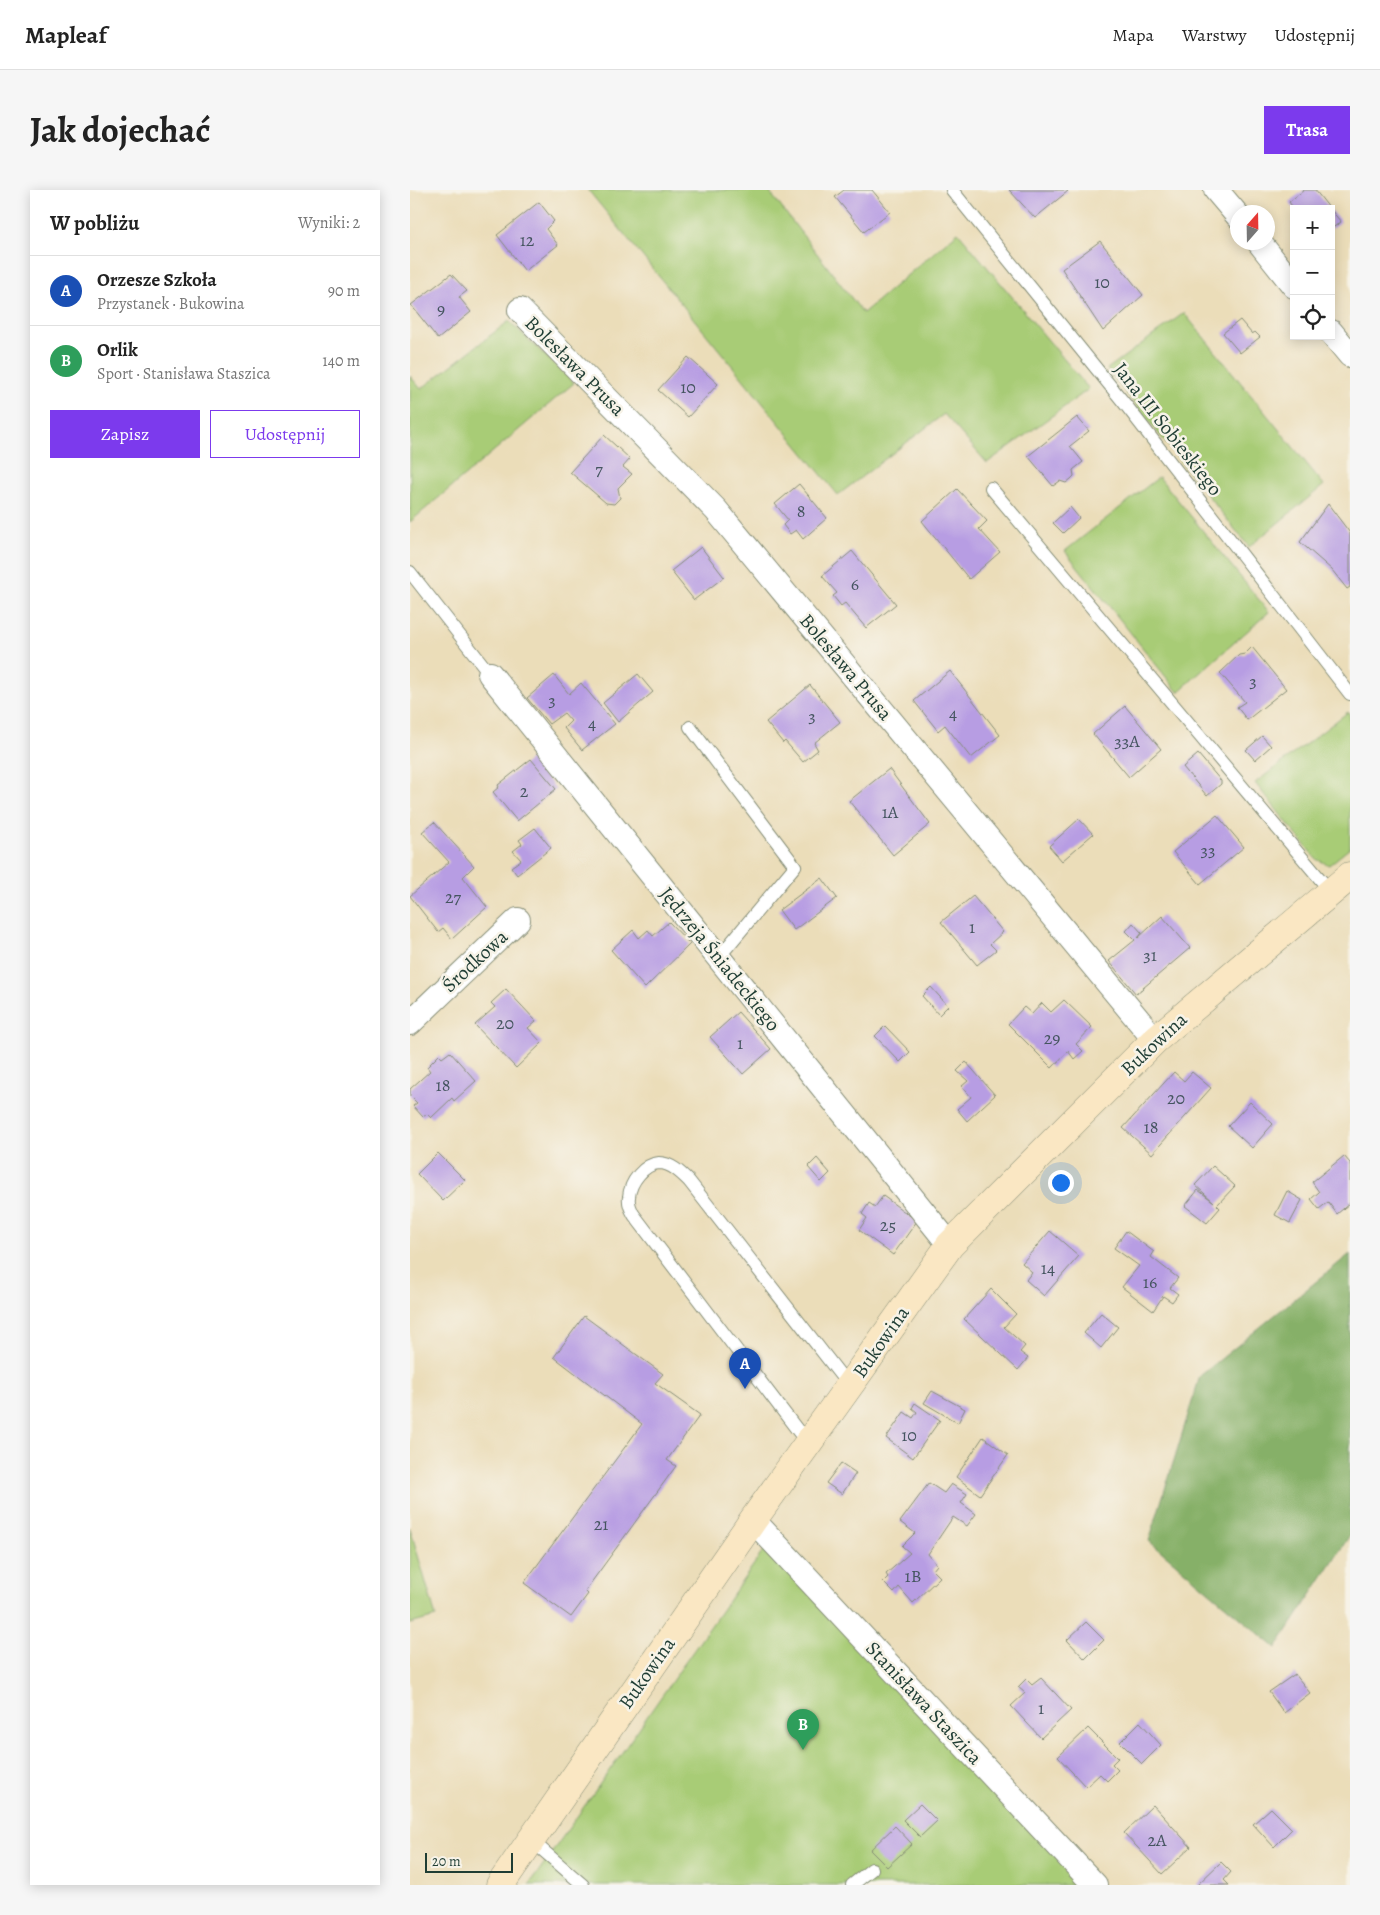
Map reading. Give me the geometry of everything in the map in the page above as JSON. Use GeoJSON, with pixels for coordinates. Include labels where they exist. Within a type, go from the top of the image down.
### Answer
{"type":"FeatureCollection","features":[{"type":"Feature","properties":{"kind":"street"},"geometry":{"type":"LineString","coordinates":[[1216,190],[1230,207]]}},
{"type":"Feature","properties":{"kind":"street"},"geometry":{"type":"LineString","coordinates":[[1265,250],[1290,281]]}},
{"type":"Feature","properties":{"kind":"street","name":"Bolesława Prusa"},"geometry":{"type":"LineString","coordinates":[[520,310],[716,510],[1155,1040]]}},
{"type":"Feature","properties":{"kind":"street"},"geometry":{"type":"LineString","coordinates":[[1335,337],[1350,355]]}},
{"type":"Feature","properties":{"kind":"street","name":"Jędrzeja Śniadeckiego"},"geometry":{"type":"LineString","coordinates":[[490,674],[950,1245]]}},
{"type":"Feature","properties":{"kind":"street","name":"Bukowina"},"geometry":{"type":"LineString","coordinates":[[500,1885],[753,1520],[950,1245],[1155,1040],[1341,884]]}},
{"type":"Feature","properties":{"kind":"street","name":"Środkowa"},"geometry":{"type":"LineString","coordinates":[[410,1023],[518,920]]}},
{"type":"Feature","properties":{"kind":"street","name":"Stanisława Staszica"},"geometry":{"type":"LineString","coordinates":[[753,1520],[1095,1885]]}},
{"type":"Feature","properties":{"kind":"lane","name":"Jana III Sobieskiego"},"geometry":{"type":"LineString","coordinates":[[952,190],[1125,404],[1350,694]]}},
{"type":"Feature","properties":{"kind":"lane"},"geometry":{"type":"LineString","coordinates":[[991,488],[1341,884]]}},
{"type":"Feature","properties":{"kind":"lane"},"geometry":{"type":"LineString","coordinates":[[410,572],[490,674]]}},
{"type":"Feature","properties":{"kind":"lane"},"geometry":{"type":"LineString","coordinates":[[690,728],[796,866],[719,957]]}},
{"type":"Feature","properties":{"kind":"lane"},"geometry":{"type":"LineString","coordinates":[[808,1444],[634,1215],[628,1197],[639,1174],[650,1165],[660,1163],[677,1169],[689,1180],[849,1386]]}},
{"type":"Feature","properties":{"kind":"lane"},"geometry":{"type":"LineString","coordinates":[[531,1840],[582,1885]]}},
{"type":"Feature","properties":{"kind":"lane"},"geometry":{"type":"LineString","coordinates":[[852,1885],[872,1868]]}},
{"type":"Feature","properties":{"kind":"green space"},"geometry":{"type":"Polygon","coordinates":[[[588,190],[768,190],[863,313],[958,232],[1089,389],[987,463],[944,414],[838,495],[588,190]]]}},
{"type":"Feature","properties":{"kind":"green space"},"geometry":{"type":"Polygon","coordinates":[[[1184,313],[1324,485],[1249,547],[1107,369],[1184,313]]]}},
{"type":"Feature","properties":{"kind":"green space"},"geometry":{"type":"Polygon","coordinates":[[[509,321],[574,383],[410,522],[410,376],[421,389],[509,321]]]}},
{"type":"Feature","properties":{"kind":"green space"},"geometry":{"type":"Polygon","coordinates":[[[1159,477],[1269,612],[1178,692],[1065,551],[1159,477]]]}},
{"type":"Feature","properties":{"kind":"green space"},"geometry":{"type":"Polygon","coordinates":[[[1348,712],[1350,715],[1350,848],[1329,865],[1316,859],[1255,783],[1348,712]]]}},
{"type":"Feature","properties":{"kind":"green space"},"geometry":{"type":"Polygon","coordinates":[[[1350,1254],[1350,1535],[1276,1648],[1149,1541],[1200,1376],[1350,1254]]]}},
{"type":"Feature","properties":{"kind":"green space"},"geometry":{"type":"Polygon","coordinates":[[[410,1528],[436,1617],[410,1624],[410,1528]]]}},
{"type":"Feature","properties":{"kind":"green space"},"geometry":{"type":"Polygon","coordinates":[[[771,1540],[1095,1885],[529,1885],[771,1540]]]}},
{"type":"Feature","properties":{"kind":"building"},"geometry":{"type":"Polygon","coordinates":[[[844,190],[872,190],[890,212],[864,232],[835,197],[844,190]]]}},
{"type":"Feature","properties":{"kind":"building"},"geometry":{"type":"Polygon","coordinates":[[[1009,190],[1067,190],[1068,191],[1035,218],[1009,190]]]}},
{"type":"Feature","properties":{"kind":"building"},"geometry":{"type":"Polygon","coordinates":[[[1304,190],[1315,190],[1327,205],[1291,205],[1289,202],[1304,190]]]}},
{"type":"Feature","properties":{"kind":"building"},"geometry":{"type":"Polygon","coordinates":[[[539,202],[554,221],[546,229],[558,245],[525,271],[497,235],[539,202]]]}},
{"type":"Feature","properties":{"kind":"building"},"geometry":{"type":"Polygon","coordinates":[[[1335,215],[1341,222],[1335,226],[1335,215]]]}},
{"type":"Feature","properties":{"kind":"building"},"geometry":{"type":"Polygon","coordinates":[[[1100,241],[1143,295],[1103,331],[1062,269],[1100,241]]]}},
{"type":"Feature","properties":{"kind":"building"},"geometry":{"type":"Polygon","coordinates":[[[451,274],[467,291],[459,297],[471,312],[438,339],[411,305],[451,274]]]}},
{"type":"Feature","properties":{"kind":"building"},"geometry":{"type":"Polygon","coordinates":[[[1240,320],[1252,334],[1255,332],[1260,337],[1240,353],[1223,333],[1240,320]]]}},
{"type":"Feature","properties":{"kind":"building"},"geometry":{"type":"Polygon","coordinates":[[[688,357],[718,384],[688,417],[658,390],[688,357]]]}},
{"type":"Feature","properties":{"kind":"building"},"geometry":{"type":"Polygon","coordinates":[[[1077,417],[1089,431],[1070,446],[1083,462],[1073,470],[1074,476],[1066,483],[1060,481],[1053,486],[1028,456],[1077,417]]]}},
{"type":"Feature","properties":{"kind":"building"},"geometry":{"type":"Polygon","coordinates":[[[604,435],[630,459],[623,467],[632,474],[618,488],[620,498],[614,504],[606,503],[570,472],[604,435]]]}},
{"type":"Feature","properties":{"kind":"building"},"geometry":{"type":"Polygon","coordinates":[[[799,484],[827,518],[803,539],[796,530],[790,534],[783,525],[788,520],[775,504],[799,484]]]}},
{"type":"Feature","properties":{"kind":"building"},"geometry":{"type":"Polygon","coordinates":[[[957,489],[987,521],[979,529],[1000,552],[969,579],[922,521],[957,489]]]}},
{"type":"Feature","properties":{"kind":"building"},"geometry":{"type":"Polygon","coordinates":[[[1328,504],[1350,533],[1350,587],[1347,589],[1332,570],[1300,542],[1328,504]]]}},
{"type":"Feature","properties":{"kind":"building"},"geometry":{"type":"Polygon","coordinates":[[[1070,507],[1079,518],[1063,533],[1053,523],[1070,507]]]}},
{"type":"Feature","properties":{"kind":"building"},"geometry":{"type":"Polygon","coordinates":[[[701,547],[724,577],[694,600],[671,571],[701,547]]]}},
{"type":"Feature","properties":{"kind":"building"},"geometry":{"type":"Polygon","coordinates":[[[852,551],[896,604],[866,628],[845,603],[841,606],[833,596],[837,593],[822,576],[852,551]]]}},
{"type":"Feature","properties":{"kind":"building"},"geometry":{"type":"Polygon","coordinates":[[[1252,647],[1286,689],[1247,720],[1237,707],[1245,702],[1220,673],[1239,655],[1245,654],[1252,647]]]}},
{"type":"Feature","properties":{"kind":"building"},"geometry":{"type":"Polygon","coordinates":[[[950,671],[1000,735],[971,758],[945,725],[938,731],[914,701],[950,671]]]}},
{"type":"Feature","properties":{"kind":"building"},"geometry":{"type":"Polygon","coordinates":[[[638,674],[653,692],[618,722],[603,703],[638,674]]]}},
{"type":"Feature","properties":{"kind":"building"},"geometry":{"type":"Polygon","coordinates":[[[554,675],[569,694],[581,683],[615,724],[582,750],[564,728],[571,721],[564,713],[549,724],[527,698],[554,675]]]}},
{"type":"Feature","properties":{"kind":"building"},"geometry":{"type":"Polygon","coordinates":[[[810,685],[840,722],[814,743],[818,750],[803,762],[785,741],[783,743],[766,722],[810,685]]]}},
{"type":"Feature","properties":{"kind":"building"},"geometry":{"type":"Polygon","coordinates":[[[1125,706],[1161,749],[1129,777],[1093,734],[1125,706]]]}},
{"type":"Feature","properties":{"kind":"building"},"geometry":{"type":"Polygon","coordinates":[[[1262,736],[1271,746],[1255,760],[1246,750],[1262,736]]]}},
{"type":"Feature","properties":{"kind":"building"},"geometry":{"type":"Polygon","coordinates":[[[1198,754],[1221,781],[1221,784],[1207,796],[1183,767],[1198,754]]]}},
{"type":"Feature","properties":{"kind":"building"},"geometry":{"type":"Polygon","coordinates":[[[531,759],[556,789],[517,821],[493,792],[499,787],[498,785],[531,759]]]}},
{"type":"Feature","properties":{"kind":"building"},"geometry":{"type":"Polygon","coordinates":[[[889,769],[930,824],[893,855],[849,801],[889,769]]]}},
{"type":"Feature","properties":{"kind":"building"},"geometry":{"type":"Polygon","coordinates":[[[1217,815],[1244,847],[1200,884],[1173,852],[1217,815]]]}},
{"type":"Feature","properties":{"kind":"building"},"geometry":{"type":"Polygon","coordinates":[[[1079,819],[1093,834],[1062,861],[1049,846],[1079,819]]]}},
{"type":"Feature","properties":{"kind":"building"},"geometry":{"type":"Polygon","coordinates":[[[434,822],[474,866],[463,877],[487,907],[452,939],[443,928],[438,932],[410,896],[449,862],[422,832],[434,822]]]}},
{"type":"Feature","properties":{"kind":"building"},"geometry":{"type":"Polygon","coordinates":[[[535,828],[551,848],[517,875],[511,867],[521,860],[513,851],[522,844],[519,840],[535,828]]]}},
{"type":"Feature","properties":{"kind":"building"},"geometry":{"type":"Polygon","coordinates":[[[822,878],[837,898],[794,930],[779,910],[822,878]]]}},
{"type":"Feature","properties":{"kind":"building"},"geometry":{"type":"Polygon","coordinates":[[[973,896],[1003,932],[990,944],[996,950],[977,965],[941,922],[973,896]]]}},
{"type":"Feature","properties":{"kind":"building"},"geometry":{"type":"Polygon","coordinates":[[[1162,916],[1190,948],[1136,994],[1109,961],[1135,940],[1126,931],[1133,923],[1142,933],[1138,938],[1162,916]]]}},
{"type":"Feature","properties":{"kind":"building"},"geometry":{"type":"Polygon","coordinates":[[[669,922],[690,944],[645,988],[611,950],[633,930],[639,938],[648,930],[653,936],[669,922]]]}},
{"type":"Feature","properties":{"kind":"building"},"geometry":{"type":"Polygon","coordinates":[[[931,987],[948,1006],[939,1015],[922,996],[931,987]]]}},
{"type":"Feature","properties":{"kind":"building"},"geometry":{"type":"Polygon","coordinates":[[[506,989],[536,1021],[528,1028],[542,1043],[516,1068],[475,1025],[495,1007],[491,1003],[506,989]]]}},
{"type":"Feature","properties":{"kind":"building"},"geometry":{"type":"Polygon","coordinates":[[[1064,1000],[1092,1027],[1076,1044],[1083,1051],[1074,1059],[1068,1051],[1052,1068],[1008,1024],[1024,1007],[1032,1014],[1042,1003],[1051,1012],[1064,1000]]]}},
{"type":"Feature","properties":{"kind":"building"},"geometry":{"type":"Polygon","coordinates":[[[738,1012],[771,1049],[743,1074],[710,1037],[738,1012]]]}},
{"type":"Feature","properties":{"kind":"building"},"geometry":{"type":"Polygon","coordinates":[[[885,1026],[910,1052],[900,1062],[875,1036],[885,1026]]]}},
{"type":"Feature","properties":{"kind":"building"},"geometry":{"type":"Polygon","coordinates":[[[450,1052],[476,1081],[454,1101],[452,1098],[431,1118],[427,1114],[423,1117],[413,1106],[417,1103],[410,1096],[410,1089],[430,1071],[427,1067],[439,1055],[442,1058],[450,1052]]]}},
{"type":"Feature","properties":{"kind":"building"},"geometry":{"type":"Polygon","coordinates":[[[966,1062],[995,1095],[967,1121],[957,1109],[971,1097],[962,1086],[968,1081],[957,1071],[966,1062]]]}},
{"type":"Feature","properties":{"kind":"building"},"geometry":{"type":"Polygon","coordinates":[[[1174,1072],[1184,1081],[1192,1072],[1211,1088],[1152,1154],[1123,1128],[1174,1072]]]}},
{"type":"Feature","properties":{"kind":"building"},"geometry":{"type":"Polygon","coordinates":[[[1250,1102],[1273,1124],[1252,1148],[1228,1126],[1250,1102]]]}},
{"type":"Feature","properties":{"kind":"building"},"geometry":{"type":"Polygon","coordinates":[[[438,1153],[465,1180],[443,1201],[417,1174],[438,1153]]]}},
{"type":"Feature","properties":{"kind":"building"},"geometry":{"type":"Polygon","coordinates":[[[1344,1156],[1350,1163],[1350,1203],[1337,1214],[1328,1202],[1319,1209],[1311,1199],[1319,1192],[1312,1182],[1344,1156]]]}},
{"type":"Feature","properties":{"kind":"building"},"geometry":{"type":"Polygon","coordinates":[[[817,1158],[830,1173],[821,1182],[808,1167],[817,1158]]]}},
{"type":"Feature","properties":{"kind":"building"},"geometry":{"type":"Polygon","coordinates":[[[1213,1166],[1235,1186],[1217,1205],[1220,1208],[1207,1223],[1185,1206],[1198,1190],[1214,1202],[1195,1185],[1213,1166]]]}},
{"type":"Feature","properties":{"kind":"building"},"geometry":{"type":"Polygon","coordinates":[[[1287,1191],[1302,1200],[1290,1223],[1275,1215],[1287,1191]]]}},
{"type":"Feature","properties":{"kind":"building"},"geometry":{"type":"Polygon","coordinates":[[[883,1196],[917,1221],[893,1255],[859,1230],[867,1218],[862,1214],[869,1203],[875,1207],[883,1196]]]}},
{"type":"Feature","properties":{"kind":"building"},"geometry":{"type":"Polygon","coordinates":[[[1050,1231],[1079,1256],[1044,1296],[1026,1280],[1032,1272],[1022,1263],[1050,1231]]]}},
{"type":"Feature","properties":{"kind":"building"},"geometry":{"type":"Polygon","coordinates":[[[1126,1231],[1154,1252],[1151,1257],[1178,1278],[1170,1288],[1178,1294],[1172,1302],[1163,1296],[1153,1311],[1122,1287],[1139,1266],[1114,1248],[1126,1231]]]}},
{"type":"Feature","properties":{"kind":"building"},"geometry":{"type":"Polygon","coordinates":[[[991,1289],[1016,1314],[1004,1327],[1025,1346],[1020,1352],[1028,1358],[1018,1370],[964,1319],[991,1289]]]}},
{"type":"Feature","properties":{"kind":"building"},"geometry":{"type":"Polygon","coordinates":[[[1101,1313],[1118,1327],[1101,1348],[1084,1333],[1101,1313]]]}},
{"type":"Feature","properties":{"kind":"building"},"geometry":{"type":"Polygon","coordinates":[[[584,1316],[663,1374],[655,1383],[700,1415],[667,1460],[676,1466],[585,1591],[588,1594],[571,1617],[524,1583],[642,1424],[554,1357],[584,1316]]]}},
{"type":"Feature","properties":{"kind":"building"},"geometry":{"type":"Polygon","coordinates":[[[932,1391],[965,1409],[958,1423],[924,1403],[932,1391]]]}},
{"type":"Feature","properties":{"kind":"building"},"geometry":{"type":"Polygon","coordinates":[[[915,1403],[940,1420],[913,1458],[886,1438],[904,1412],[913,1418],[917,1412],[912,1408],[915,1403]]]}},
{"type":"Feature","properties":{"kind":"building"},"geometry":{"type":"Polygon","coordinates":[[[983,1437],[1008,1455],[980,1495],[956,1477],[983,1437]]]}},
{"type":"Feature","properties":{"kind":"building"},"geometry":{"type":"Polygon","coordinates":[[[841,1463],[856,1473],[842,1494],[826,1483],[841,1463]]]}},
{"type":"Feature","properties":{"kind":"building"},"geometry":{"type":"Polygon","coordinates":[[[929,1483],[944,1493],[951,1484],[967,1494],[961,1503],[976,1514],[967,1526],[953,1517],[928,1554],[937,1565],[933,1570],[940,1577],[913,1603],[899,1587],[894,1593],[883,1582],[888,1577],[886,1574],[910,1553],[902,1546],[915,1533],[900,1522],[929,1483]]]}},
{"type":"Feature","properties":{"kind":"building"},"geometry":{"type":"Polygon","coordinates":[[[1086,1622],[1104,1640],[1085,1659],[1067,1640],[1086,1622]]]}},
{"type":"Feature","properties":{"kind":"building"},"geometry":{"type":"Polygon","coordinates":[[[1295,1674],[1310,1693],[1284,1713],[1269,1692],[1295,1674]]]}},
{"type":"Feature","properties":{"kind":"building"},"geometry":{"type":"Polygon","coordinates":[[[1041,1678],[1071,1710],[1041,1738],[1011,1706],[1025,1693],[1018,1687],[1026,1679],[1032,1685],[1041,1678]]]}},
{"type":"Feature","properties":{"kind":"building"},"geometry":{"type":"Polygon","coordinates":[[[1140,1722],[1161,1745],[1142,1764],[1120,1742],[1140,1722]]]}},
{"type":"Feature","properties":{"kind":"building"},"geometry":{"type":"Polygon","coordinates":[[[1088,1728],[1118,1758],[1112,1764],[1118,1770],[1107,1781],[1100,1774],[1086,1787],[1058,1757],[1088,1728]]]}},
{"type":"Feature","properties":{"kind":"building"},"geometry":{"type":"Polygon","coordinates":[[[920,1804],[937,1821],[920,1837],[903,1820],[920,1804]]]}},
{"type":"Feature","properties":{"kind":"building"},"geometry":{"type":"Polygon","coordinates":[[[1153,1805],[1191,1847],[1162,1874],[1124,1833],[1153,1805]]]}},
{"type":"Feature","properties":{"kind":"building"},"geometry":{"type":"Polygon","coordinates":[[[1271,1808],[1292,1829],[1274,1847],[1253,1824],[1271,1808]]]}},
{"type":"Feature","properties":{"kind":"building"},"geometry":{"type":"Polygon","coordinates":[[[895,1826],[912,1844],[887,1867],[870,1850],[895,1826]]]}},
{"type":"Feature","properties":{"kind":"building"},"geometry":{"type":"Polygon","coordinates":[[[1221,1862],[1231,1872],[1224,1880],[1229,1885],[1197,1885],[1221,1862]]]}},
{"type":"Feature","properties":{"kind":"place","name":"Orzesze Szkoła"},"geometry":{"type":"Point","coordinates":[745,1389]}},
{"type":"Feature","properties":{"kind":"place","name":"Orlik"},"geometry":{"type":"Point","coordinates":[803,1750]}}]}
